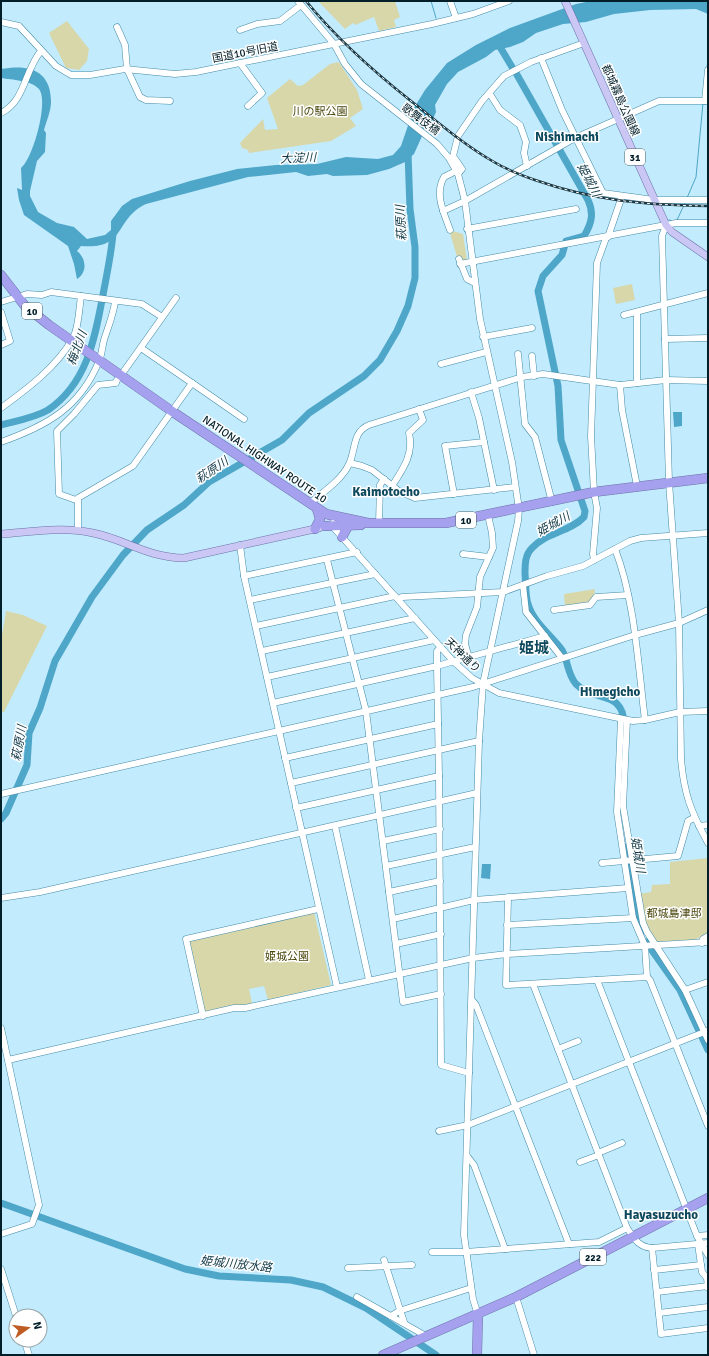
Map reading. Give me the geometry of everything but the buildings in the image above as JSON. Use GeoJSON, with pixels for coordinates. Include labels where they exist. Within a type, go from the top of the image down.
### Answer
{"type":"FeatureCollection","features":[{"type":"Feature","properties":{"kind":"highway","name":"NATIONAL HIGHWAY ROUTE 10"},"geometry":{"type":"LineString","coordinates":[[1,275],[17,297],[49,325],[173,412],[271,478],[313,506],[333,515],[378,524],[446,523],[594,492],[708,478]]}},
{"type":"Feature","properties":{"kind":"highway"},"geometry":{"type":"LineString","coordinates":[[313,506],[320,519],[315,528]]}},
{"type":"Feature","properties":{"kind":"highway"},"geometry":{"type":"LineString","coordinates":[[329,527],[368,523]]}},
{"type":"Feature","properties":{"kind":"highway"},"geometry":{"type":"LineString","coordinates":[[342,537],[348,526]]}},
{"type":"Feature","properties":{"kind":"highway","name":"222"},"geometry":{"type":"LineString","coordinates":[[383,1355],[478,1315],[516,1297],[708,1198]]}},
{"type":"Feature","properties":{"kind":"highway"},"geometry":{"type":"LineString","coordinates":[[477,1355],[478,1315]]}},
{"type":"Feature","properties":{"kind":"highway"},"geometry":{"type":"LineString","coordinates":[[459,1322],[471,1326],[478,1332]]}},
{"type":"Feature","properties":{"kind":"main road","name":"都城霧島公園線"},"geometry":{"type":"LineString","coordinates":[[565,1],[666,225],[672,232],[708,257]]}},
{"type":"Feature","properties":{"kind":"main road"},"geometry":{"type":"LineString","coordinates":[[1,534],[78,530],[103,536],[161,556],[189,557],[315,528],[329,527],[333,515]]}},
{"type":"Feature","properties":{"kind":"street"},"geometry":{"type":"LineString","coordinates":[[450,1],[456,18]]}},
{"type":"Feature","properties":{"kind":"street","name":"国道10号旧道"},"geometry":{"type":"LineString","coordinates":[[1,22],[19,26],[56,66],[71,75],[90,75],[127,69],[180,74],[334,44],[456,18],[509,1]]}},
{"type":"Feature","properties":{"kind":"street"},"geometry":{"type":"LineString","coordinates":[[240,30],[257,24],[280,21],[300,3]]}},
{"type":"Feature","properties":{"kind":"street","name":"歌舞伎橋"},"geometry":{"type":"LineString","coordinates":[[300,3],[334,44],[355,78],[385,104],[430,138],[444,152],[457,173]]}},
{"type":"Feature","properties":{"kind":"street"},"geometry":{"type":"LineString","coordinates":[[117,27],[125,46],[127,69],[141,99],[161,102],[170,101]]}},
{"type":"Feature","properties":{"kind":"street"},"geometry":{"type":"LineString","coordinates":[[450,230],[443,211],[440,196],[443,179],[448,174],[457,173],[462,169],[453,156],[458,136],[482,101],[490,94],[504,76],[541,58],[583,42]]}},
{"type":"Feature","properties":{"kind":"street"},"geometry":{"type":"LineString","coordinates":[[1,113],[16,101],[35,60],[41,51]]}},
{"type":"Feature","properties":{"kind":"street"},"geometry":{"type":"LineString","coordinates":[[541,58],[575,138],[603,193],[654,200],[708,200]]}},
{"type":"Feature","properties":{"kind":"street"},"geometry":{"type":"LineString","coordinates":[[240,63],[262,93],[248,106]]}},
{"type":"Feature","properties":{"kind":"street"},"geometry":{"type":"LineString","coordinates":[[443,211],[465,201],[575,138],[618,118],[659,101],[705,101],[708,70]]}},
{"type":"Feature","properties":{"kind":"street"},"geometry":{"type":"LineString","coordinates":[[490,94],[500,110],[520,125],[526,142],[524,152],[526,166]]}},
{"type":"Feature","properties":{"kind":"street"},"geometry":{"type":"LineString","coordinates":[[457,173],[465,201],[483,337],[512,462],[519,508],[483,684],[479,741],[468,1125],[464,1208],[465,1252],[471,1288],[478,1315]]}},
{"type":"Feature","properties":{"kind":"street"},"geometry":{"type":"LineString","coordinates":[[594,560],[593,554],[597,508],[594,492],[591,436],[597,263],[622,196]]}},
{"type":"Feature","properties":{"kind":"street"},"geometry":{"type":"LineString","coordinates":[[468,228],[576,209]]}},
{"type":"Feature","properties":{"kind":"street"},"geometry":{"type":"LineString","coordinates":[[475,283],[467,279],[459,262],[607,238],[666,225],[708,223]]}},
{"type":"Feature","properties":{"kind":"street"},"geometry":{"type":"LineString","coordinates":[[666,225],[662,236],[666,380],[669,482],[679,623],[682,778],[689,806],[708,843]]}},
{"type":"Feature","properties":{"kind":"street"},"geometry":{"type":"LineString","coordinates":[[1,302],[17,297],[51,292],[115,302],[142,304],[162,317]]}},
{"type":"Feature","properties":{"kind":"street"},"geometry":{"type":"LineString","coordinates":[[624,315],[708,293]]}},
{"type":"Feature","properties":{"kind":"street"},"geometry":{"type":"LineString","coordinates":[[1,408],[42,375],[71,340],[73,337],[81,296]]}},
{"type":"Feature","properties":{"kind":"street"},"geometry":{"type":"LineString","coordinates":[[124,371],[176,298]]}},
{"type":"Feature","properties":{"kind":"street"},"geometry":{"type":"LineString","coordinates":[[1,442],[34,430],[58,416],[72,404],[84,388],[99,359],[112,320],[115,302]]}},
{"type":"Feature","properties":{"kind":"street"},"geometry":{"type":"LineString","coordinates":[[1,312],[10,341],[1,345]]}},
{"type":"Feature","properties":{"kind":"street"},"geometry":{"type":"LineString","coordinates":[[637,312],[637,383]]}},
{"type":"Feature","properties":{"kind":"street"},"geometry":{"type":"LineString","coordinates":[[483,337],[532,328]]}},
{"type":"Feature","properties":{"kind":"street"},"geometry":{"type":"LineString","coordinates":[[665,339],[708,338]]}},
{"type":"Feature","properties":{"kind":"street"},"geometry":{"type":"LineString","coordinates":[[141,348],[244,419]]}},
{"type":"Feature","properties":{"kind":"street"},"geometry":{"type":"LineString","coordinates":[[441,364],[486,352]]}},
{"type":"Feature","properties":{"kind":"street"},"geometry":{"type":"LineString","coordinates":[[518,354],[522,377],[525,424],[535,437],[552,502]]}},
{"type":"Feature","properties":{"kind":"street"},"geometry":{"type":"LineString","coordinates":[[532,356],[534,376]]}},
{"type":"Feature","properties":{"kind":"street"},"geometry":{"type":"LineString","coordinates":[[313,506],[350,464],[356,438],[361,429],[471,392],[522,377],[534,376],[556,376],[594,383],[620,385],[666,380],[708,381]]}},
{"type":"Feature","properties":{"kind":"street"},"geometry":{"type":"LineString","coordinates":[[118,380],[116,383],[98,384],[74,414],[57,431],[59,494],[76,500],[134,466],[192,383]]}},
{"type":"Feature","properties":{"kind":"street"},"geometry":{"type":"LineString","coordinates":[[620,385],[622,410],[637,486]]}},
{"type":"Feature","properties":{"kind":"street"},"geometry":{"type":"LineString","coordinates":[[471,392],[479,418],[494,490]]}},
{"type":"Feature","properties":{"kind":"street"},"geometry":{"type":"LineString","coordinates":[[392,486],[409,455],[411,443],[409,433],[423,420],[419,409]]}},
{"type":"Feature","properties":{"kind":"street"},"geometry":{"type":"LineString","coordinates":[[454,494],[445,446],[484,442]]}},
{"type":"Feature","properties":{"kind":"street"},"geometry":{"type":"LineString","coordinates":[[350,464],[362,466],[372,470],[392,486],[415,498],[515,487]]}},
{"type":"Feature","properties":{"kind":"street"},"geometry":{"type":"LineString","coordinates":[[378,524],[380,485],[384,479]]}},
{"type":"Feature","properties":{"kind":"street"},"geometry":{"type":"LineString","coordinates":[[76,500],[78,530]]}},
{"type":"Feature","properties":{"kind":"street"},"geometry":{"type":"LineString","coordinates":[[469,658],[465,644],[466,635],[477,607],[480,577],[493,548],[492,533],[488,515]]}},
{"type":"Feature","properties":{"kind":"street","name":"天神通り"},"geometry":{"type":"LineString","coordinates":[[329,527],[357,552],[454,662],[472,678],[499,693],[625,719],[645,720],[680,712],[708,711]]}},
{"type":"Feature","properties":{"kind":"street"},"geometry":{"type":"LineString","coordinates":[[256,626],[340,608],[402,597],[503,592],[582,566],[630,541],[642,538],[708,533]]}},
{"type":"Feature","properties":{"kind":"street"},"geometry":{"type":"LineString","coordinates":[[240,546],[244,576],[286,758],[318,909],[337,987]]}},
{"type":"Feature","properties":{"kind":"street"},"geometry":{"type":"LineString","coordinates":[[616,549],[622,565],[635,635],[645,720]]}},
{"type":"Feature","properties":{"kind":"street"},"geometry":{"type":"LineString","coordinates":[[244,576],[327,560],[357,552]]}},
{"type":"Feature","properties":{"kind":"street"},"geometry":{"type":"LineString","coordinates":[[463,554],[489,557]]}},
{"type":"Feature","properties":{"kind":"street"},"geometry":{"type":"LineString","coordinates":[[327,560],[366,711],[404,1002],[441,994]]}},
{"type":"Feature","properties":{"kind":"street"},"geometry":{"type":"LineString","coordinates":[[250,600],[376,574]]}},
{"type":"Feature","properties":{"kind":"street"},"geometry":{"type":"LineString","coordinates":[[525,584],[526,612],[562,658]]}},
{"type":"Feature","properties":{"kind":"street"},"geometry":{"type":"LineString","coordinates":[[554,610],[590,605],[596,597],[628,595]]}},
{"type":"Feature","properties":{"kind":"street"},"geometry":{"type":"LineString","coordinates":[[1,794],[483,684],[570,655],[679,623],[708,610]]}},
{"type":"Feature","properties":{"kind":"street"},"geometry":{"type":"LineString","coordinates":[[262,651],[415,618]]}},
{"type":"Feature","properties":{"kind":"street"},"geometry":{"type":"LineString","coordinates":[[273,703],[454,662],[545,636]]}},
{"type":"Feature","properties":{"kind":"street"},"geometry":{"type":"LineString","coordinates":[[267,677],[434,640]]}},
{"type":"Feature","properties":{"kind":"street"},"geometry":{"type":"LineString","coordinates":[[441,647],[437,651],[439,750],[438,802],[440,829],[441,1065],[469,1073]]}},
{"type":"Feature","properties":{"kind":"street"},"geometry":{"type":"LineString","coordinates":[[625,719],[623,806],[643,923],[655,946],[685,990],[703,1033],[708,1040]]}},
{"type":"Feature","properties":{"kind":"street"},"geometry":{"type":"LineString","coordinates":[[625,719],[617,812],[634,918],[645,946],[647,976],[676,1044],[708,1126]]}},
{"type":"Feature","properties":{"kind":"street"},"geometry":{"type":"LineString","coordinates":[[286,758],[438,724]]}},
{"type":"Feature","properties":{"kind":"street"},"geometry":{"type":"LineString","coordinates":[[291,783],[479,741]]}},
{"type":"Feature","properties":{"kind":"street"},"geometry":{"type":"LineString","coordinates":[[296,808],[439,776]]}},
{"type":"Feature","properties":{"kind":"street"},"geometry":{"type":"LineString","coordinates":[[1,898],[40,892],[477,793]]}},
{"type":"Feature","properties":{"kind":"street"},"geometry":{"type":"LineString","coordinates":[[602,863],[678,856],[688,821],[694,818]]}},
{"type":"Feature","properties":{"kind":"street"},"geometry":{"type":"LineString","coordinates":[[699,826],[708,825]]}},
{"type":"Feature","properties":{"kind":"street"},"geometry":{"type":"LineString","coordinates":[[335,826],[369,980]]}},
{"type":"Feature","properties":{"kind":"street"},"geometry":{"type":"LineString","coordinates":[[383,841],[440,829]]}},
{"type":"Feature","properties":{"kind":"street"},"geometry":{"type":"LineString","coordinates":[[386,866],[475,847]]}},
{"type":"Feature","properties":{"kind":"street"},"geometry":{"type":"LineString","coordinates":[[389,892],[440,881]]}},
{"type":"Feature","properties":{"kind":"street"},"geometry":{"type":"LineString","coordinates":[[393,919],[474,900],[628,888]]}},
{"type":"Feature","properties":{"kind":"street"},"geometry":{"type":"LineString","coordinates":[[508,897],[506,985],[647,976]]}},
{"type":"Feature","properties":{"kind":"street"},"geometry":{"type":"LineString","coordinates":[[203,1016],[186,939],[318,909]]}},
{"type":"Feature","properties":{"kind":"street"},"geometry":{"type":"LineString","coordinates":[[507,925],[634,918]]}},
{"type":"Feature","properties":{"kind":"street"},"geometry":{"type":"LineString","coordinates":[[396,944],[441,934]]}},
{"type":"Feature","properties":{"kind":"street"},"geometry":{"type":"LineString","coordinates":[[8,1060],[440,964],[473,958],[507,954],[705,943],[703,939],[708,936]]}},
{"type":"Feature","properties":{"kind":"street"},"geometry":{"type":"LineString","coordinates":[[597,980],[698,1236],[702,1272],[707,1278],[708,1287],[657,1292]]}},
{"type":"Feature","properties":{"kind":"street"},"geometry":{"type":"LineString","coordinates":[[685,990],[708,982]]}},
{"type":"Feature","properties":{"kind":"street"},"geometry":{"type":"LineString","coordinates":[[533,984],[628,1228],[636,1242],[644,1247],[652,1248],[708,1243]]}},
{"type":"Feature","properties":{"kind":"street"},"geometry":{"type":"LineString","coordinates":[[472,1000],[476,1005],[569,1244]]}},
{"type":"Feature","properties":{"kind":"street"},"geometry":{"type":"LineString","coordinates":[[1,1028],[39,1205],[32,1224],[1,1234]]}},
{"type":"Feature","properties":{"kind":"street"},"geometry":{"type":"LineString","coordinates":[[439,1131],[468,1125],[703,1033]]}},
{"type":"Feature","properties":{"kind":"street"},"geometry":{"type":"LineString","coordinates":[[558,1049],[578,1041]]}},
{"type":"Feature","properties":{"kind":"street"},"geometry":{"type":"LineString","coordinates":[[580,1162],[622,1143]]}},
{"type":"Feature","properties":{"kind":"street"},"geometry":{"type":"LineString","coordinates":[[467,1156],[474,1165],[505,1249]]}},
{"type":"Feature","properties":{"kind":"street"},"geometry":{"type":"LineString","coordinates":[[432,1252],[465,1252],[599,1242],[628,1228]]}},
{"type":"Feature","properties":{"kind":"street"},"geometry":{"type":"LineString","coordinates":[[698,1236],[708,1235]]}},
{"type":"Feature","properties":{"kind":"street"},"geometry":{"type":"LineString","coordinates":[[699,1243],[708,1255]]}},
{"type":"Feature","properties":{"kind":"street"},"geometry":{"type":"LineString","coordinates":[[652,1248],[662,1334],[708,1328]]}},
{"type":"Feature","properties":{"kind":"street"},"geometry":{"type":"LineString","coordinates":[[384,1260],[399,1311],[404,1322]]}},
{"type":"Feature","properties":{"kind":"street"},"geometry":{"type":"LineString","coordinates":[[348,1268],[412,1265]]}},
{"type":"Feature","properties":{"kind":"street"},"geometry":{"type":"LineString","coordinates":[[654,1270],[701,1265]]}},
{"type":"Feature","properties":{"kind":"street"},"geometry":{"type":"LineString","coordinates":[[1,1269],[13,1308]]}},
{"type":"Feature","properties":{"kind":"street"},"geometry":{"type":"LineString","coordinates":[[391,1316],[399,1311],[471,1288]]}},
{"type":"Feature","properties":{"kind":"street"},"geometry":{"type":"LineString","coordinates":[[516,1297],[534,1355]]}},
{"type":"Feature","properties":{"kind":"street"},"geometry":{"type":"LineString","coordinates":[[356,1298],[404,1322],[424,1337]]}},
{"type":"Feature","properties":{"kind":"street"},"geometry":{"type":"LineString","coordinates":[[659,1313],[708,1307]]}},
{"type":"Feature","properties":{"kind":"green space"},"geometry":{"type":"Polygon","coordinates":[[[318,1],[395,1],[400,17],[394,20],[396,27],[379,31],[374,17],[355,25],[353,23],[345,29],[318,1]]]}},
{"type":"Feature","properties":{"kind":"green space"},"geometry":{"type":"Polygon","coordinates":[[[67,21],[89,49],[87,61],[79,70],[66,68],[49,33],[67,21]]]}},
{"type":"Feature","properties":{"kind":"green space","name":"川の駅公園"},"geometry":{"type":"Polygon","coordinates":[[[339,62],[357,90],[363,109],[350,118],[356,126],[331,141],[249,153],[248,150],[242,148],[240,143],[263,119],[265,130],[278,129],[267,98],[290,79],[298,86],[303,85],[330,64],[339,62]]]}},
{"type":"Feature","properties":{"kind":"green space"},"geometry":{"type":"Polygon","coordinates":[[[449,230],[463,234],[467,260],[458,260],[449,230]]]}},
{"type":"Feature","properties":{"kind":"green space"},"geometry":{"type":"Polygon","coordinates":[[[632,284],[635,300],[616,304],[613,288],[632,284]]]}},
{"type":"Feature","properties":{"kind":"green space"},"geometry":{"type":"Polygon","coordinates":[[[595,589],[594,596],[587,604],[565,608],[564,594],[595,589]]]}},
{"type":"Feature","properties":{"kind":"green space"},"geometry":{"type":"Polygon","coordinates":[[[6,611],[23,615],[47,626],[4,712],[1,712],[1,641],[6,611]]]}},
{"type":"Feature","properties":{"kind":"green space","name":"都城島津邸"},"geometry":{"type":"Polygon","coordinates":[[[708,858],[708,935],[693,940],[655,942],[648,933],[639,894],[651,892],[652,885],[670,884],[670,862],[708,858]]]}},
{"type":"Feature","properties":{"kind":"green space","name":"姫城公園"},"geometry":{"type":"Polygon","coordinates":[[[314,912],[331,985],[268,1000],[264,986],[249,989],[252,1003],[204,1014],[187,941],[314,912]]]}},
{"type":"Feature","properties":{"kind":"water"},"geometry":{"type":"Polygon","coordinates":[[[591,1],[708,1],[708,14],[696,9],[650,10],[614,14],[586,22],[563,24],[536,33],[523,42],[510,47],[495,50],[486,57],[458,72],[447,84],[435,105],[436,112],[429,128],[423,134],[414,154],[405,162],[389,169],[367,175],[333,176],[327,174],[308,176],[296,172],[248,177],[146,204],[136,210],[129,217],[119,232],[106,243],[96,246],[81,246],[77,251],[84,261],[84,269],[81,276],[77,279],[68,246],[24,215],[17,188],[22,190],[21,168],[26,163],[35,142],[41,117],[42,95],[36,86],[21,81],[1,78],[1,69],[29,69],[43,76],[47,83],[50,91],[51,105],[44,130],[46,133],[45,152],[37,161],[30,196],[38,212],[57,223],[74,227],[87,239],[105,235],[111,230],[111,221],[122,206],[132,199],[190,181],[237,169],[276,165],[317,164],[346,157],[378,159],[393,155],[401,146],[414,108],[425,90],[447,63],[476,45],[510,28],[576,4],[591,1]]]}},
{"type":"Feature","properties":{"kind":"water"},"geometry":{"type":"Polygon","coordinates":[[[673,412],[682,412],[682,426],[674,427],[673,412]]]}},
{"type":"Feature","properties":{"kind":"water"},"geometry":{"type":"Polygon","coordinates":[[[482,864],[491,864],[490,879],[481,878],[482,864]]]}},
{"type":"Feature","properties":{"kind":"waterway"},"geometry":{"type":"LineString","coordinates":[[431,1],[436,18]]}},
{"type":"Feature","properties":{"kind":"waterway","name":"姫城川"},"geometry":{"type":"LineString","coordinates":[[497,42],[512,67]]}},
{"type":"Feature","properties":{"kind":"waterway"},"geometry":{"type":"LineString","coordinates":[[707,68],[708,58]]}},
{"type":"Feature","properties":{"kind":"waterway","name":"姫城川"},"geometry":{"type":"LineString","coordinates":[[516,73],[588,200],[591,209],[589,227],[584,236],[566,241],[562,255],[543,276],[538,291],[558,386],[561,440],[585,511],[584,517],[572,526],[537,543],[530,551],[525,567],[526,597],[530,611],[534,617],[562,650],[571,676],[576,684],[583,690],[614,701],[619,706],[623,714],[624,725]]}},
{"type":"Feature","properties":{"kind":"waterway"},"geometry":{"type":"LineString","coordinates":[[687,198],[696,177],[703,103]]}},
{"type":"Feature","properties":{"kind":"waterway","name":"萩原川"},"geometry":{"type":"LineString","coordinates":[[1,819],[6,813],[27,765],[29,733],[40,708],[55,661],[92,597],[123,555],[147,530],[184,505],[209,482],[282,440],[309,413],[364,376],[380,360],[397,331],[408,306],[415,278],[415,247],[410,209],[408,153]]}},
{"type":"Feature","properties":{"kind":"waterway"},"geometry":{"type":"LineString","coordinates":[[677,220],[685,203]]}},
{"type":"Feature","properties":{"kind":"waterway"},"geometry":{"type":"LineString","coordinates":[[669,220],[674,221]]}},
{"type":"Feature","properties":{"kind":"waterway","name":"梅北川"},"geometry":{"type":"LineString","coordinates":[[1,425],[31,417],[48,410],[61,400],[80,375],[96,331],[113,234]]}},
{"type":"Feature","properties":{"kind":"waterway","name":"姫城川"},"geometry":{"type":"LineString","coordinates":[[625,847],[641,933]]}},
{"type":"Feature","properties":{"kind":"waterway","name":"姫城川"},"geometry":{"type":"LineString","coordinates":[[646,942],[680,990],[708,1050]]}},
{"type":"Feature","properties":{"kind":"waterway","name":"姫城川放水路"},"geometry":{"type":"LineString","coordinates":[[1,1203],[185,1269],[219,1276],[291,1280],[323,1287],[366,1308],[436,1355]]}},
{"type":"Feature","properties":{"kind":"railway"},"geometry":{"type":"LineString","coordinates":[[306,1],[330,28],[383,78],[462,141],[504,167],[525,176],[578,193],[641,203],[708,206]]}},
{"type":"Feature","properties":{"kind":"district","name":"Nishimachi"},"geometry":{"type":"Point","coordinates":[567,136]}},
{"type":"Feature","properties":{"kind":"district","name":"Kaimotocho"},"geometry":{"type":"Point","coordinates":[386,491]}},
{"type":"Feature","properties":{"kind":"district","name":"姫城"},"geometry":{"type":"Point","coordinates":[534,648]}},
{"type":"Feature","properties":{"kind":"district","name":"Himegicho"},"geometry":{"type":"Point","coordinates":[610,691]}},
{"type":"Feature","properties":{"kind":"district","name":"Hayasuzucho"},"geometry":{"type":"Point","coordinates":[661,1214]}},
{"type":"Feature","properties":{"kind":"water label","name":"大淀川"},"geometry":{"type":"Point","coordinates":[298,158]}}]}
